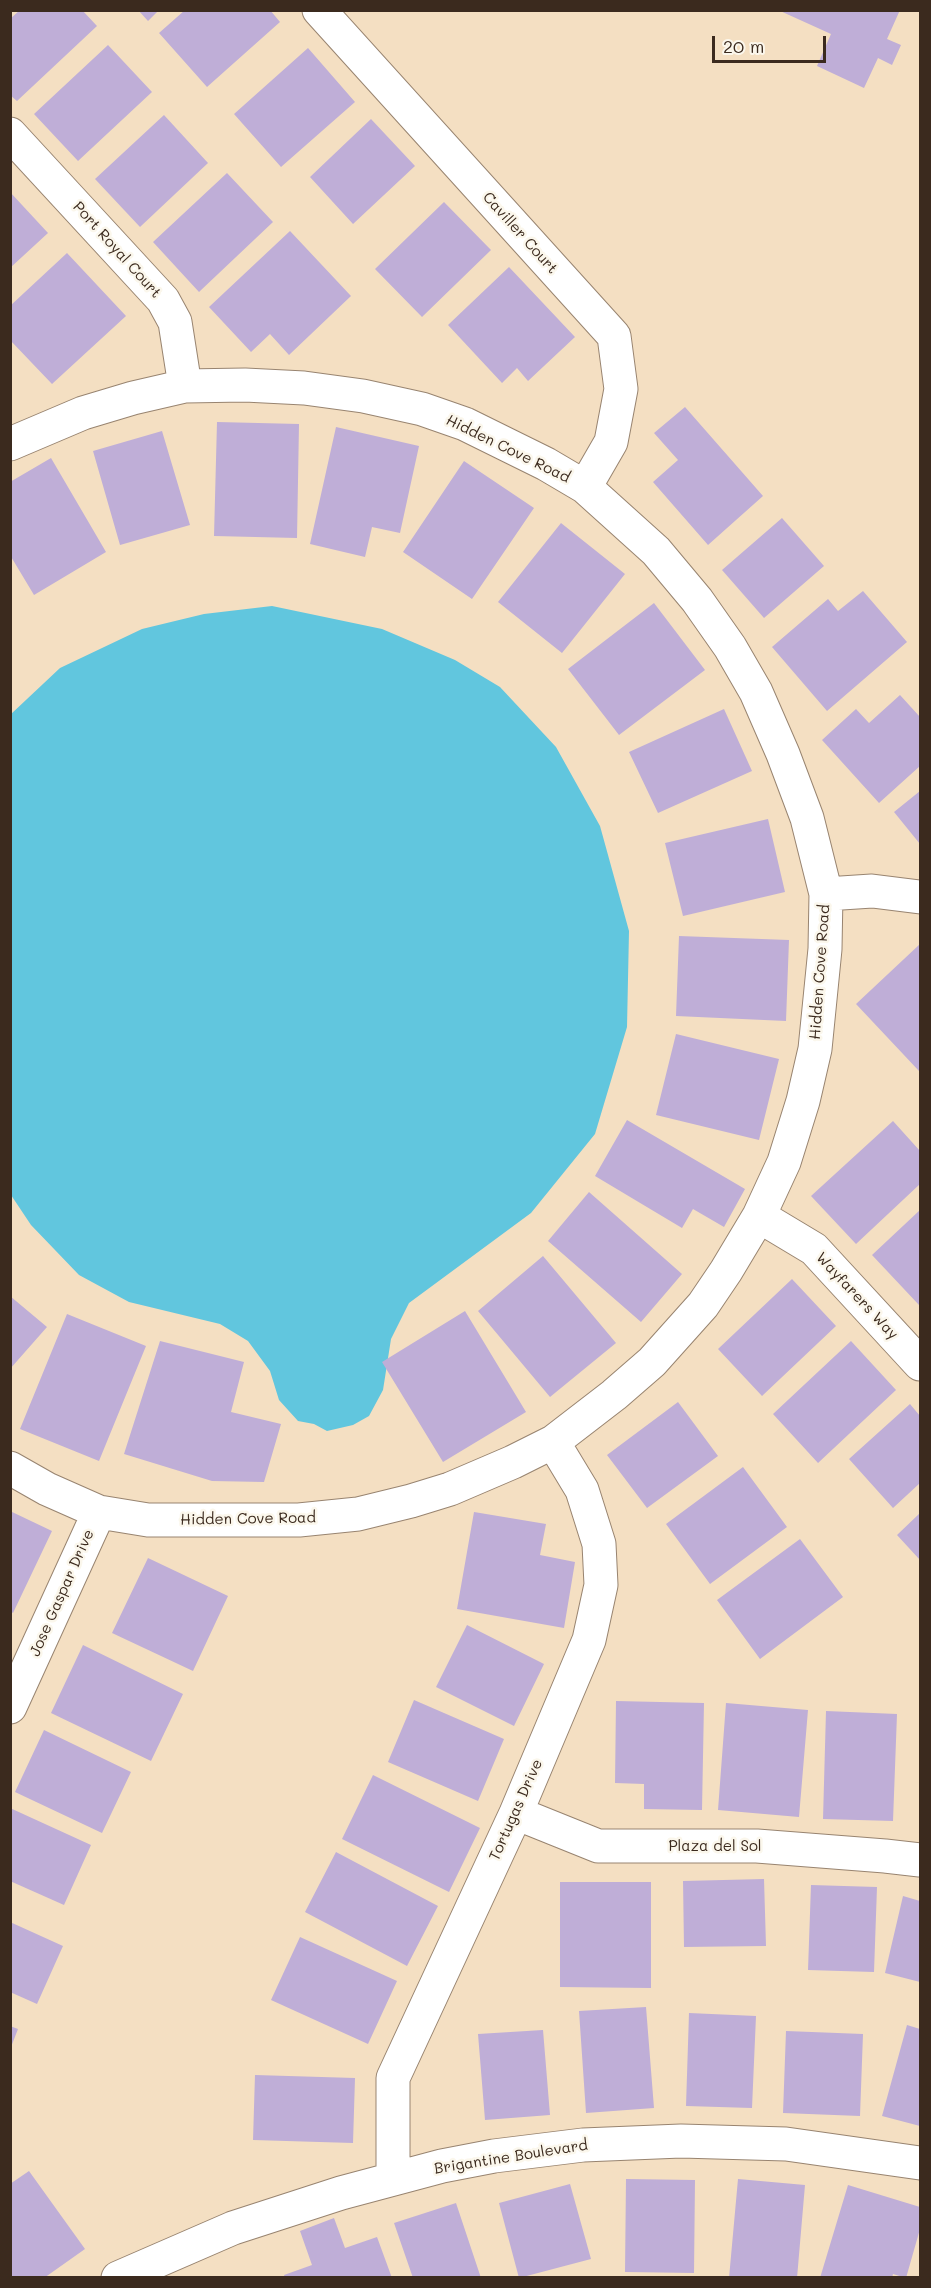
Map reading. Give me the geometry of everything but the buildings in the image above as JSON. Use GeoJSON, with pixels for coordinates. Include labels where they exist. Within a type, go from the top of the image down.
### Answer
{"type":"FeatureCollection","features":[{"type":"Feature","properties":{"kind":"street","name":"Caviller Court"},"geometry":{"type":"LineString","coordinates":[[319,10],[614,336],[621,389],[611,442],[585,488]]}},
{"type":"Feature","properties":{"kind":"street","name":"Port Royal Court"},"geometry":{"type":"LineString","coordinates":[[10,134],[163,300],[175,322],[185,386]]}},
{"type":"Feature","properties":{"kind":"street","name":"Hidden Cove Road"},"geometry":{"type":"LineString","coordinates":[[10,444],[82,413],[133,398],[185,386],[244,385],[304,388],[363,396],[422,409],[465,424],[546,464],[585,488],[656,551],[697,600],[730,646],[756,692],[783,754],[807,818],[826,894],[825,948],[815,1048],[784,1162],[759,1216],[703,1305],[652,1362],[553,1442],[450,1489],[411,1501],[358,1514],[299,1520],[160,1520],[99,1512],[47,1489],[10,1468]]}},
{"type":"Feature","properties":{"kind":"street"},"geometry":{"type":"LineString","coordinates":[[826,894],[872,891],[921,897]]}},
{"type":"Feature","properties":{"kind":"street","name":"Wayfarers Way"},"geometry":{"type":"LineString","coordinates":[[759,1216],[814,1250],[921,1364]]}},
{"type":"Feature","properties":{"kind":"street","name":"Tortugas Drive"},"geometry":{"type":"LineString","coordinates":[[393,2179],[393,2078],[516,1813],[589,1640],[601,1585],[599,1544],[582,1490],[553,1442]]}},
{"type":"Feature","properties":{"kind":"street","name":"Jose Gaspar Drive"},"geometry":{"type":"LineString","coordinates":[[10,1707],[99,1512]]}},
{"type":"Feature","properties":{"kind":"street","name":"Plaza del Sol"},"geometry":{"type":"LineString","coordinates":[[516,1813],[598,1846],[757,1846],[921,1860]]}},
{"type":"Feature","properties":{"kind":"street","name":"Brigantine Boulevard"},"geometry":{"type":"LineString","coordinates":[[118,2277],[233,2228],[341,2193],[463,2162],[550,2149],[583,2145],[681,2141],[786,2144],[921,2163]]}},
{"type":"Feature","properties":{"kind":"water"},"geometry":{"type":"Polygon","coordinates":[[[272,606],[382,629],[455,660],[500,687],[556,747],[600,826],[629,931],[627,1027],[595,1134],[531,1213],[409,1303],[391,1339],[383,1390],[369,1416],[353,1425],[327,1431],[314,1424],[298,1421],[279,1400],[270,1371],[248,1341],[220,1324],[129,1302],[79,1275],[31,1225],[11,1195],[10,715],[60,668],[142,629],[204,614],[272,606]]]}}]}
